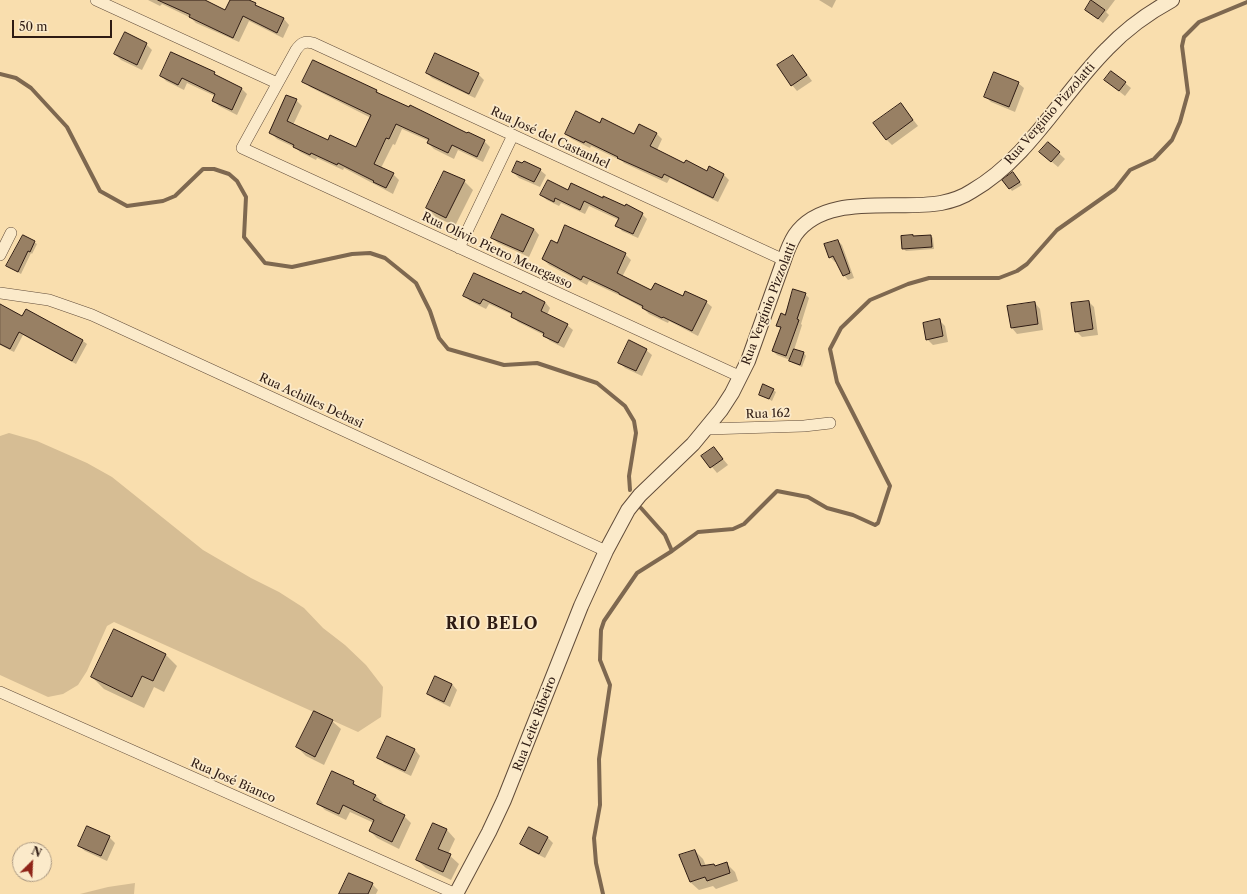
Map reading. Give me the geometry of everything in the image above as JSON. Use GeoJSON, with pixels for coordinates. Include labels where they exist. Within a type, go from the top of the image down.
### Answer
{"type":"FeatureCollection","features":[{"type":"Feature","properties":{"kind":"street"},"geometry":{"type":"LineString","coordinates":[[96,0],[277,83]]}},
{"type":"Feature","properties":{"kind":"street","name":"Rua Vergínio Pizzolatti"},"geometry":{"type":"LineString","coordinates":[[606,551],[628,510],[640,495],[707,429],[732,393],[741,377],[789,246],[796,234],[804,225],[817,216],[831,210],[850,207],[942,203],[971,192],[1000,171],[1027,144],[1106,49],[1139,20],[1172,0]]}},
{"type":"Feature","properties":{"kind":"street","name":"Rua José del Castanhel"},"geometry":{"type":"LineString","coordinates":[[277,83],[301,44],[306,42],[313,43],[784,260]]}},
{"type":"Feature","properties":{"kind":"street","name":"Rua Olívio Pietro Menegasso"},"geometry":{"type":"LineString","coordinates":[[277,83],[242,148],[741,377]]}},
{"type":"Feature","properties":{"kind":"street"},"geometry":{"type":"LineString","coordinates":[[459,248],[513,135]]}},
{"type":"Feature","properties":{"kind":"street"},"geometry":{"type":"LineString","coordinates":[[0,255],[11,233]]}},
{"type":"Feature","properties":{"kind":"street","name":"Rua Achilles Debasi"},"geometry":{"type":"LineString","coordinates":[[0,293],[49,300],[92,314],[606,551]]}},
{"type":"Feature","properties":{"kind":"street","name":"Rua 162"},"geometry":{"type":"LineString","coordinates":[[707,429],[804,426],[830,423]]}},
{"type":"Feature","properties":{"kind":"street","name":"Rua Leite Ribeiro"},"geometry":{"type":"LineString","coordinates":[[456,894],[504,800],[579,612],[606,551]]}},
{"type":"Feature","properties":{"kind":"street","name":"Rua José Bianco"},"geometry":{"type":"LineString","coordinates":[[0,692],[456,894]]}},
{"type":"Feature","properties":{"kind":"shaded area"},"geometry":{"type":"Polygon","coordinates":[[[9,433],[37,441],[87,463],[112,477],[203,550],[251,578],[279,592],[304,608],[323,628],[345,645],[366,665],[383,687],[381,717],[358,732],[114,622],[107,626],[87,671],[78,685],[63,694],[48,697],[0,675],[0,436],[9,433]]]}},
{"type":"Feature","properties":{"kind":"shaded area"},"geometry":{"type":"Polygon","coordinates":[[[135,883],[134,894],[80,894],[108,887],[135,883]]]}},
{"type":"Feature","properties":{"kind":"building"},"geometry":{"type":"Polygon","coordinates":[[[158,0],[205,0],[225,10],[230,0],[249,0],[256,3],[255,5],[284,18],[277,33],[243,16],[233,38],[158,0]]]}},
{"type":"Feature","properties":{"kind":"building"},"geometry":{"type":"Polygon","coordinates":[[[1091,0],[1105,10],[1098,19],[1085,10],[1091,0]]]}},
{"type":"Feature","properties":{"kind":"building"},"geometry":{"type":"Polygon","coordinates":[[[125,32],[147,43],[137,65],[114,54],[125,32]]]}},
{"type":"Feature","properties":{"kind":"building"},"geometry":{"type":"Polygon","coordinates":[[[171,52],[215,72],[214,74],[242,88],[232,110],[212,101],[215,94],[182,78],[178,85],[160,76],[171,52]]]}},
{"type":"Feature","properties":{"kind":"building"},"geometry":{"type":"Polygon","coordinates":[[[435,53],[479,73],[469,94],[426,73],[435,53]]]}},
{"type":"Feature","properties":{"kind":"building"},"geometry":{"type":"Polygon","coordinates":[[[793,55],[807,75],[791,86],[777,65],[793,55]]]}},
{"type":"Feature","properties":{"kind":"building"},"geometry":{"type":"Polygon","coordinates":[[[313,60],[377,90],[376,92],[409,107],[410,105],[467,133],[468,132],[485,140],[477,157],[452,145],[448,153],[427,143],[429,139],[396,124],[389,139],[386,138],[374,164],[394,173],[386,188],[338,163],[337,165],[311,153],[310,155],[293,147],[294,145],[269,133],[286,95],[297,99],[287,121],[328,140],[330,135],[356,147],[371,115],[302,82],[313,60]]]}},
{"type":"Feature","properties":{"kind":"building"},"geometry":{"type":"Polygon","coordinates":[[[1111,71],[1126,82],[1119,91],[1104,80],[1111,71]]]}},
{"type":"Feature","properties":{"kind":"building"},"geometry":{"type":"Polygon","coordinates":[[[994,72],[1019,82],[1009,107],[984,97],[994,72]]]}},
{"type":"Feature","properties":{"kind":"building"},"geometry":{"type":"Polygon","coordinates":[[[901,103],[913,120],[886,140],[873,123],[901,103]]]}},
{"type":"Feature","properties":{"kind":"building"},"geometry":{"type":"Polygon","coordinates":[[[576,111],[600,123],[602,118],[634,134],[639,124],[657,133],[650,146],[684,163],[686,160],[707,171],[709,166],[724,174],[713,198],[664,174],[662,178],[617,158],[618,157],[585,141],[584,143],[565,134],[576,111]]]}},
{"type":"Feature","properties":{"kind":"building"},"geometry":{"type":"Polygon","coordinates":[[[1048,142],[1060,152],[1051,162],[1039,152],[1048,142]]]}},
{"type":"Feature","properties":{"kind":"building"},"geometry":{"type":"Polygon","coordinates":[[[517,161],[522,163],[524,161],[541,169],[534,182],[512,172],[517,161]]]}},
{"type":"Feature","properties":{"kind":"building"},"geometry":{"type":"Polygon","coordinates":[[[444,171],[465,180],[446,218],[426,208],[444,171]]]}},
{"type":"Feature","properties":{"kind":"building"},"geometry":{"type":"Polygon","coordinates":[[[1013,172],[1020,182],[1009,189],[1002,180],[1013,172]]]}},
{"type":"Feature","properties":{"kind":"building"},"geometry":{"type":"Polygon","coordinates":[[[548,180],[568,190],[571,183],[603,198],[603,196],[625,206],[626,204],[643,213],[633,234],[615,226],[619,218],[584,201],[580,210],[555,198],[554,202],[540,195],[548,180]]]}},
{"type":"Feature","properties":{"kind":"building"},"geometry":{"type":"Polygon","coordinates":[[[502,214],[534,229],[523,252],[491,238],[502,214]]]}},
{"type":"Feature","properties":{"kind":"building"},"geometry":{"type":"Polygon","coordinates":[[[565,225],[626,253],[617,273],[651,290],[655,283],[683,296],[685,291],[707,301],[692,331],[642,308],[643,306],[619,293],[583,276],[581,280],[542,259],[551,240],[557,243],[565,225]]]}},
{"type":"Feature","properties":{"kind":"building"},"geometry":{"type":"Polygon","coordinates":[[[23,235],[35,241],[30,252],[28,251],[18,272],[6,266],[23,235]]]}},
{"type":"Feature","properties":{"kind":"building"},"geometry":{"type":"Polygon","coordinates":[[[931,235],[932,247],[902,249],[901,236],[931,235]]]}},
{"type":"Feature","properties":{"kind":"building"},"geometry":{"type":"Polygon","coordinates":[[[838,240],[850,273],[843,276],[833,256],[829,258],[824,244],[838,240]]]}},
{"type":"Feature","properties":{"kind":"building"},"geometry":{"type":"Polygon","coordinates":[[[474,273],[521,294],[523,291],[545,302],[541,311],[568,324],[558,343],[543,336],[544,333],[511,317],[512,313],[483,299],[480,304],[463,296],[474,273]]]}},
{"type":"Feature","properties":{"kind":"building"},"geometry":{"type":"Polygon","coordinates":[[[793,289],[806,293],[797,319],[799,320],[786,356],[772,351],[781,327],[776,326],[781,313],[785,315],[793,289]]]}},
{"type":"Feature","properties":{"kind":"building"},"geometry":{"type":"Polygon","coordinates":[[[1089,301],[1093,329],[1075,332],[1071,303],[1089,301]]]}},
{"type":"Feature","properties":{"kind":"building"},"geometry":{"type":"Polygon","coordinates":[[[1035,302],[1038,324],[1011,328],[1007,306],[1035,302]]]}},
{"type":"Feature","properties":{"kind":"building"},"geometry":{"type":"Polygon","coordinates":[[[0,304],[22,316],[26,309],[83,340],[72,361],[19,332],[10,349],[0,344],[0,304]]]}},
{"type":"Feature","properties":{"kind":"building"},"geometry":{"type":"Polygon","coordinates":[[[940,319],[943,336],[926,340],[923,323],[940,319]]]}},
{"type":"Feature","properties":{"kind":"building"},"geometry":{"type":"Polygon","coordinates":[[[629,340],[647,349],[636,371],[618,363],[629,340]]]}},
{"type":"Feature","properties":{"kind":"building"},"geometry":{"type":"Polygon","coordinates":[[[794,349],[804,352],[800,365],[789,361],[794,349]]]}},
{"type":"Feature","properties":{"kind":"building"},"geometry":{"type":"Polygon","coordinates":[[[763,384],[774,389],[769,399],[759,395],[763,384]]]}},
{"type":"Feature","properties":{"kind":"building"},"geometry":{"type":"Polygon","coordinates":[[[714,447],[723,459],[710,468],[701,456],[714,447]]]}},
{"type":"Feature","properties":{"kind":"building"},"geometry":{"type":"Polygon","coordinates":[[[114,629],[166,654],[153,681],[142,676],[132,697],[91,677],[114,629]]]}},
{"type":"Feature","properties":{"kind":"building"},"geometry":{"type":"Polygon","coordinates":[[[435,676],[452,684],[444,702],[427,694],[435,676]]]}},
{"type":"Feature","properties":{"kind":"building"},"geometry":{"type":"Polygon","coordinates":[[[314,711],[333,720],[315,757],[296,747],[314,711]]]}},
{"type":"Feature","properties":{"kind":"building"},"geometry":{"type":"Polygon","coordinates":[[[387,736],[415,749],[405,771],[377,758],[387,736]]]}},
{"type":"Feature","properties":{"kind":"building"},"geometry":{"type":"Polygon","coordinates":[[[332,771],[354,781],[353,784],[376,795],[373,800],[405,815],[392,842],[369,831],[374,820],[343,805],[339,814],[317,804],[332,771]]]}},
{"type":"Feature","properties":{"kind":"building"},"geometry":{"type":"Polygon","coordinates":[[[433,823],[447,829],[438,849],[451,854],[443,872],[416,860],[433,823]]]}},
{"type":"Feature","properties":{"kind":"building"},"geometry":{"type":"Polygon","coordinates":[[[87,826],[110,836],[101,856],[78,846],[87,826]]]}},
{"type":"Feature","properties":{"kind":"building"},"geometry":{"type":"Polygon","coordinates":[[[529,827],[548,837],[539,854],[520,844],[529,827]]]}},
{"type":"Feature","properties":{"kind":"building"},"geometry":{"type":"Polygon","coordinates":[[[695,850],[701,866],[714,864],[715,866],[727,862],[730,873],[707,881],[705,877],[690,882],[679,855],[695,850]]]}},
{"type":"Feature","properties":{"kind":"building"},"geometry":{"type":"Polygon","coordinates":[[[349,873],[373,883],[368,894],[339,894],[349,873]]]}},
{"type":"Feature","properties":{"kind":"waterway"},"geometry":{"type":"LineString","coordinates":[[603,894],[596,863],[594,838],[600,805],[599,759],[610,685],[600,660],[601,630],[604,621],[637,573],[672,551],[698,532],[733,529],[744,524],[777,491],[808,497],[827,508],[853,515],[875,525],[878,523],[890,486],[837,382],[830,349],[841,328],[870,300],[908,284],[929,278],[999,278],[1017,271],[1027,264],[1057,230],[1115,189],[1130,170],[1154,159],[1172,140],[1180,122],[1188,93],[1182,46],[1184,37],[1199,22],[1247,2]]}},
{"type":"Feature","properties":{"kind":"waterway"},"geometry":{"type":"LineString","coordinates":[[0,74],[16,78],[31,88],[67,127],[100,191],[127,206],[163,201],[175,196],[203,169],[214,169],[229,174],[237,181],[246,197],[244,237],[265,263],[292,267],[352,254],[370,253],[385,258],[416,283],[430,311],[439,338],[448,349],[504,365],[537,363],[597,383],[625,406],[634,421],[636,433],[629,476],[630,490]]}},
{"type":"Feature","properties":{"kind":"waterway"},"geometry":{"type":"LineString","coordinates":[[641,508],[665,535],[672,551]]}},
{"type":"Feature","properties":{"kind":"district","name":"RIO BELO"},"geometry":{"type":"Point","coordinates":[492,624]}}]}
